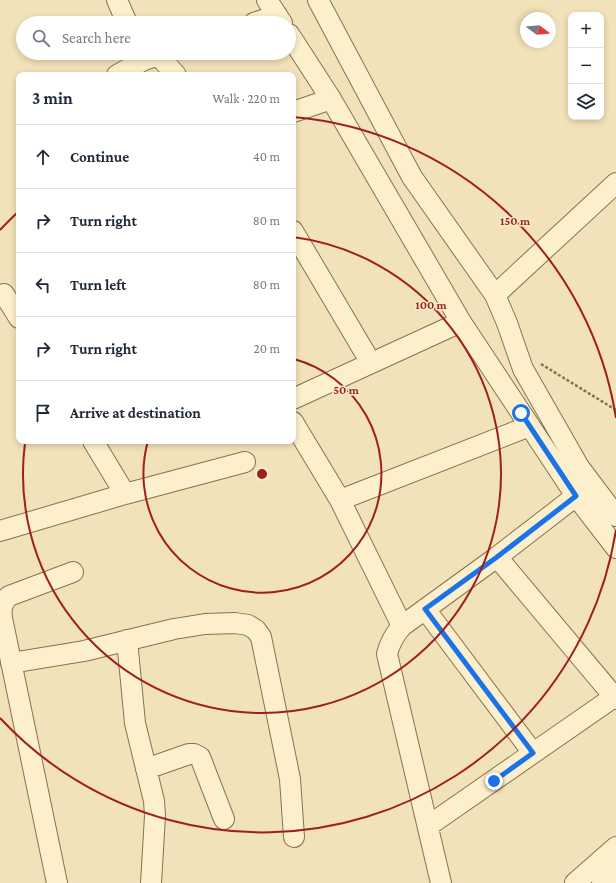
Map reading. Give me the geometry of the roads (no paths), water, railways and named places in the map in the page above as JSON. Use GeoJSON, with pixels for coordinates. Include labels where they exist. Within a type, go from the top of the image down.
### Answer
{"type":"FeatureCollection","features":[{"type":"Feature","properties":{"kind":"street"},"geometry":{"type":"LineString","coordinates":[[117,0],[125,16]]}},
{"type":"Feature","properties":{"kind":"street"},"geometry":{"type":"LineString","coordinates":[[318,0],[412,177],[495,295],[507,323],[523,369],[579,467],[616,516]]}},
{"type":"Feature","properties":{"kind":"street"},"geometry":{"type":"LineString","coordinates":[[296,45],[331,99],[461,322],[576,496],[616,548]]}},
{"type":"Feature","properties":{"kind":"street"},"geometry":{"type":"LineString","coordinates":[[122,72],[143,60]]}},
{"type":"Feature","properties":{"kind":"street"},"geometry":{"type":"LineString","coordinates":[[158,60],[172,72]]}},
{"type":"Feature","properties":{"kind":"street"},"geometry":{"type":"LineString","coordinates":[[296,111],[331,99]]}},
{"type":"Feature","properties":{"kind":"street"},"geometry":{"type":"LineString","coordinates":[[495,295],[616,183]]}},
{"type":"Feature","properties":{"kind":"street"},"geometry":{"type":"LineString","coordinates":[[296,235],[372,363]]}},
{"type":"Feature","properties":{"kind":"street"},"geometry":{"type":"LineString","coordinates":[[4,294],[16,313]]}},
{"type":"Feature","properties":{"kind":"street"},"geometry":{"type":"LineString","coordinates":[[296,398],[461,322]]}},
{"type":"Feature","properties":{"kind":"street"},"geometry":{"type":"LineString","coordinates":[[340,500],[530,426]]}},
{"type":"Feature","properties":{"kind":"street"},"geometry":{"type":"LineString","coordinates":[[296,427],[340,500],[402,626]]}},
{"type":"Feature","properties":{"kind":"street"},"geometry":{"type":"LineString","coordinates":[[95,444],[125,494]]}},
{"type":"Feature","properties":{"kind":"street"},"geometry":{"type":"LineString","coordinates":[[0,531],[125,494],[245,462]]}},
{"type":"Feature","properties":{"kind":"street"},"geometry":{"type":"LineString","coordinates":[[441,883],[387,654],[392,638],[402,626],[497,557],[576,496]]}},
{"type":"Feature","properties":{"kind":"street"},"geometry":{"type":"LineString","coordinates":[[428,826],[615,698],[497,557]]}},
{"type":"Feature","properties":{"kind":"street"},"geometry":{"type":"LineString","coordinates":[[57,883],[1,608],[4,601],[10,596],[73,572]]}},
{"type":"Feature","properties":{"kind":"street"},"geometry":{"type":"LineString","coordinates":[[425,609],[533,753]]}},
{"type":"Feature","properties":{"kind":"street"},"geometry":{"type":"LineString","coordinates":[[12,664],[84,651],[174,629],[205,624],[235,623],[248,625],[256,630],[261,637],[290,779],[294,837]]}},
{"type":"Feature","properties":{"kind":"street"},"geometry":{"type":"LineString","coordinates":[[127,640],[135,723],[154,800],[155,816],[151,883]]}},
{"type":"Feature","properties":{"kind":"street"},"geometry":{"type":"LineString","coordinates":[[146,769],[189,754],[194,754],[200,757],[224,819]]}},
{"type":"Feature","properties":{"kind":"street"},"geometry":{"type":"LineString","coordinates":[[575,883],[616,847]]}},
{"type":"Feature","properties":{"kind":"street"},"geometry":{"type":"LineString","coordinates":[[602,883],[616,870]]}}]}
